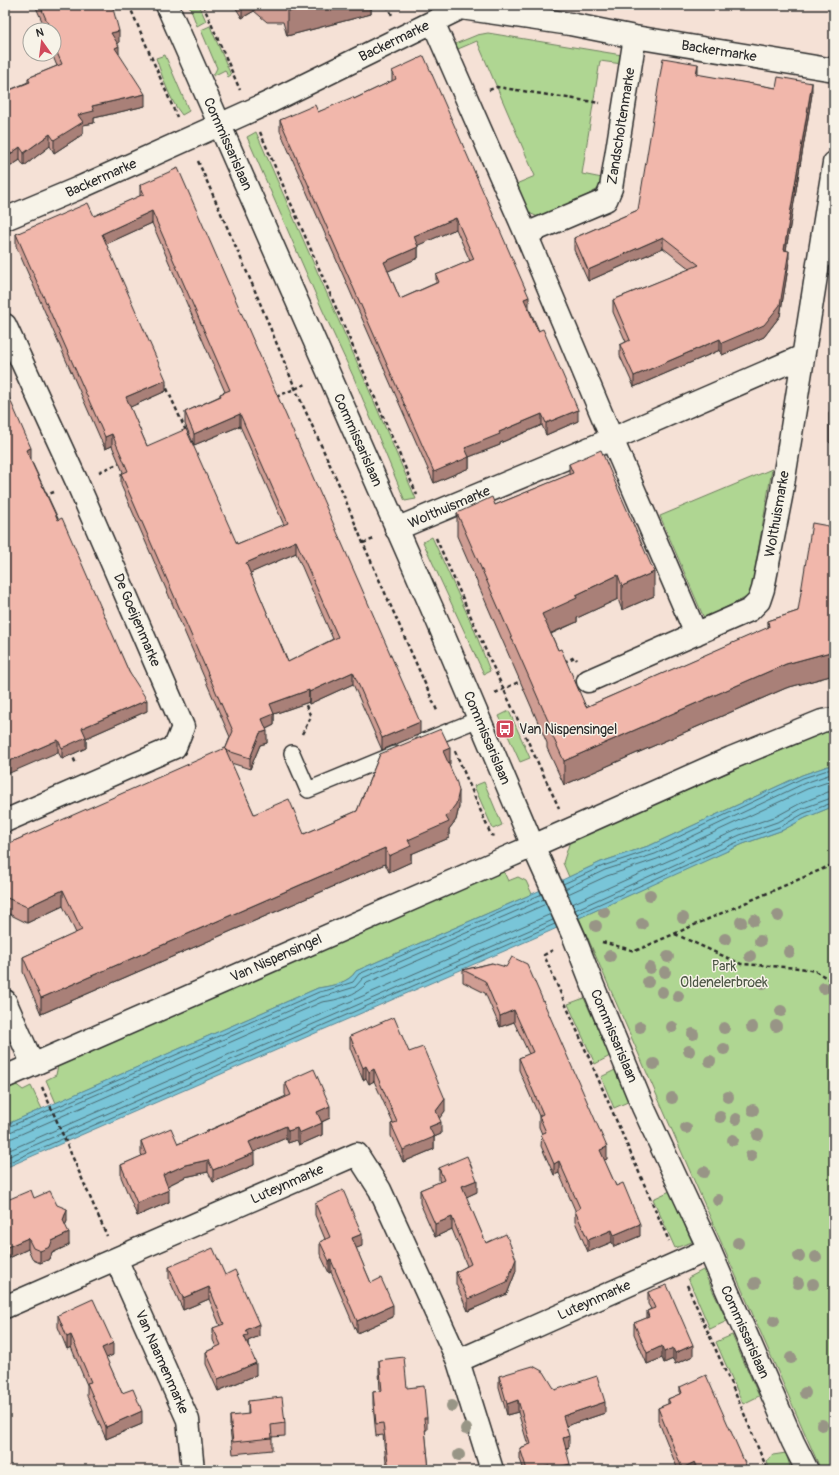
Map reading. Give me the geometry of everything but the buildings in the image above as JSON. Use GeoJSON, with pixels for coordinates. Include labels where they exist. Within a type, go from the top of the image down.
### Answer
{"type":"FeatureCollection","features":[{"type":"Feature","properties":{"kind":"street","name":"Commissarislaan"},"geometry":{"type":"LineString","coordinates":[[167,5],[574,937],[643,1107],[709,1249],[793,1442],[807,1470]]}},
{"type":"Feature","properties":{"kind":"street","name":"Backermarke"},"geometry":{"type":"LineString","coordinates":[[5,219],[79,188],[268,103],[461,8],[570,24],[635,37],[834,70]]}},
{"type":"Feature","properties":{"kind":"street"},"geometry":{"type":"LineString","coordinates":[[433,22],[526,234],[696,634]]}},
{"type":"Feature","properties":{"kind":"street","name":"Zandscholtenmarke"},"geometry":{"type":"LineString","coordinates":[[526,234],[606,200],[611,188],[635,37]]}},
{"type":"Feature","properties":{"kind":"street","name":"Wolthuismarke"},"geometry":{"type":"LineString","coordinates":[[588,681],[750,610],[759,601],[763,589],[780,497],[834,163]]}},
{"type":"Feature","properties":{"kind":"street","name":"De Goeijenmarke"},"geometry":{"type":"LineString","coordinates":[[5,325],[77,482],[183,727],[175,747],[5,821]]}},
{"type":"Feature","properties":{"kind":"street","name":"Wolthuismarke"},"geometry":{"type":"LineString","coordinates":[[396,529],[612,439],[802,356]]}},
{"type":"Feature","properties":{"kind":"street","name":"Van Nispensingel"},"geometry":{"type":"LineString","coordinates":[[5,1077],[731,758],[822,721],[834,719]]}},
{"type":"Feature","properties":{"kind":"street"},"geometry":{"type":"LineString","coordinates":[[5,1001],[33,1065]]}},
{"type":"Feature","properties":{"kind":"street","name":"Luteynmarke"},"geometry":{"type":"LineString","coordinates":[[5,1307],[357,1154],[380,1190],[458,1361],[492,1470]]}},
{"type":"Feature","properties":{"kind":"street","name":"Luteynmarke"},"geometry":{"type":"LineString","coordinates":[[458,1361],[709,1249]]}},
{"type":"Feature","properties":{"kind":"street","name":"Van Naamenmarke"},"geometry":{"type":"LineString","coordinates":[[116,1259],[188,1420],[193,1470]]}},
{"type":"Feature","properties":{"kind":"lane"},"geometry":{"type":"LineString","coordinates":[[292,753],[308,790],[447,732],[475,710]]}},
{"type":"Feature","properties":{"kind":"path"},"geometry":{"type":"LineString","coordinates":[[129,5],[178,120]]}},
{"type":"Feature","properties":{"kind":"path"},"geometry":{"type":"LineString","coordinates":[[203,5],[241,92]]}},
{"type":"Feature","properties":{"kind":"path"},"geometry":{"type":"LineString","coordinates":[[467,99],[497,87],[624,108]]}},
{"type":"Feature","properties":{"kind":"path"},"geometry":{"type":"LineString","coordinates":[[258,128],[426,516],[560,810]]}},
{"type":"Feature","properties":{"kind":"path"},"geometry":{"type":"LineString","coordinates":[[196,157],[253,286],[295,388],[341,489],[363,543],[491,835],[533,846]]}},
{"type":"Feature","properties":{"kind":"path"},"geometry":{"type":"LineString","coordinates":[[274,398],[329,374]]}},
{"type":"Feature","properties":{"kind":"path"},"geometry":{"type":"LineString","coordinates":[[162,376],[187,434]]}},
{"type":"Feature","properties":{"kind":"path"},"geometry":{"type":"LineString","coordinates":[[41,497],[125,461]]}},
{"type":"Feature","properties":{"kind":"path"},"geometry":{"type":"LineString","coordinates":[[561,663],[575,657],[588,681]]}},
{"type":"Feature","properties":{"kind":"path"},"geometry":{"type":"LineString","coordinates":[[475,710],[504,689],[526,679]]}},
{"type":"Feature","properties":{"kind":"path"},"geometry":{"type":"LineString","coordinates":[[292,753],[311,717],[302,695]]}},
{"type":"Feature","properties":{"kind":"path"},"geometry":{"type":"LineString","coordinates":[[70,750],[86,786]]}},
{"type":"Feature","properties":{"kind":"path"},"geometry":{"type":"LineString","coordinates":[[768,1470],[544,955],[574,937],[608,943],[635,951],[834,864]]}},
{"type":"Feature","properties":{"kind":"path"},"geometry":{"type":"LineString","coordinates":[[675,934],[741,964],[800,968],[815,971],[834,982]]}},
{"type":"Feature","properties":{"kind":"path"},"geometry":{"type":"LineString","coordinates":[[44,1091],[116,1259]]}},
{"type":"Feature","properties":{"kind":"green space"},"geometry":{"type":"Polygon","coordinates":[[[189,5],[199,5],[206,21],[197,26],[189,5]]]}},
{"type":"Feature","properties":{"kind":"green space"},"geometry":{"type":"Polygon","coordinates":[[[210,26],[231,75],[228,77],[225,70],[213,76],[217,68],[201,30],[210,26]]]}},
{"type":"Feature","properties":{"kind":"green space"},"geometry":{"type":"Polygon","coordinates":[[[488,33],[622,55],[622,64],[600,61],[582,174],[602,178],[598,189],[586,196],[538,217],[527,212],[516,184],[535,176],[477,41],[458,49],[455,44],[477,35],[488,33]]]}},
{"type":"Feature","properties":{"kind":"green space"},"geometry":{"type":"Polygon","coordinates":[[[165,55],[189,111],[182,115],[177,109],[170,95],[156,58],[165,55]]]}},
{"type":"Feature","properties":{"kind":"green space"},"geometry":{"type":"Polygon","coordinates":[[[256,132],[416,499],[405,501],[354,378],[322,309],[247,137],[256,132]]]}},
{"type":"Feature","properties":{"kind":"green space"},"geometry":{"type":"Polygon","coordinates":[[[772,469],[751,593],[747,597],[704,618],[660,516],[772,469]]]}},
{"type":"Feature","properties":{"kind":"green space"},"geometry":{"type":"Polygon","coordinates":[[[432,537],[474,629],[490,671],[484,674],[423,542],[432,537]]]}},
{"type":"Feature","properties":{"kind":"green space"},"geometry":{"type":"Polygon","coordinates":[[[509,711],[530,758],[520,762],[499,716],[509,711]]]}},
{"type":"Feature","properties":{"kind":"green space"},"geometry":{"type":"Polygon","coordinates":[[[834,729],[834,764],[802,775],[651,845],[601,862],[569,877],[563,863],[570,841],[801,741],[834,729]]]}},
{"type":"Feature","properties":{"kind":"green space"},"geometry":{"type":"Polygon","coordinates":[[[484,782],[502,825],[493,829],[474,786],[484,782]]]}},
{"type":"Feature","properties":{"kind":"green space","name":"Park Oldenelerbroek"},"geometry":{"type":"Polygon","coordinates":[[[834,806],[834,1470],[821,1470],[579,918],[686,869],[743,844],[783,830],[805,818],[834,806]]]}},
{"type":"Feature","properties":{"kind":"green space"},"geometry":{"type":"Polygon","coordinates":[[[503,870],[508,881],[518,877],[526,881],[532,894],[356,971],[344,981],[334,985],[318,988],[56,1103],[46,1080],[56,1075],[58,1065],[503,870]]]}},
{"type":"Feature","properties":{"kind":"green space"},"geometry":{"type":"Polygon","coordinates":[[[584,998],[610,1056],[595,1064],[568,1004],[584,998]]]}},
{"type":"Feature","properties":{"kind":"green space"},"geometry":{"type":"Polygon","coordinates":[[[617,1069],[630,1101],[614,1108],[601,1077],[617,1069]]]}},
{"type":"Feature","properties":{"kind":"green space"},"geometry":{"type":"Polygon","coordinates":[[[14,1083],[23,1090],[31,1086],[42,1109],[5,1125],[5,1087],[14,1083]]]}},
{"type":"Feature","properties":{"kind":"green space"},"geometry":{"type":"Polygon","coordinates":[[[670,1191],[692,1242],[675,1248],[653,1199],[670,1191]]]}},
{"type":"Feature","properties":{"kind":"green space"},"geometry":{"type":"Polygon","coordinates":[[[703,1270],[727,1321],[710,1329],[688,1278],[703,1270]]]}},
{"type":"Feature","properties":{"kind":"green space"},"geometry":{"type":"Polygon","coordinates":[[[732,1335],[759,1396],[743,1404],[716,1342],[732,1335]]]}},
{"type":"Feature","properties":{"kind":"green space"},"geometry":{"type":"Polygon","coordinates":[[[786,1453],[791,1470],[771,1470],[766,1461],[773,1455],[786,1453]]]}},
{"type":"Feature","properties":{"kind":"water"},"geometry":{"type":"Polygon","coordinates":[[[834,764],[834,806],[805,818],[783,830],[743,844],[548,932],[5,1168],[5,1125],[318,988],[334,985],[344,981],[356,971],[601,862],[651,845],[802,775],[834,764]]]}},
{"type":"Feature","properties":{"kind":"place","name":"Van Nispensingel"},"geometry":{"type":"Point","coordinates":[505,729]}}]}
